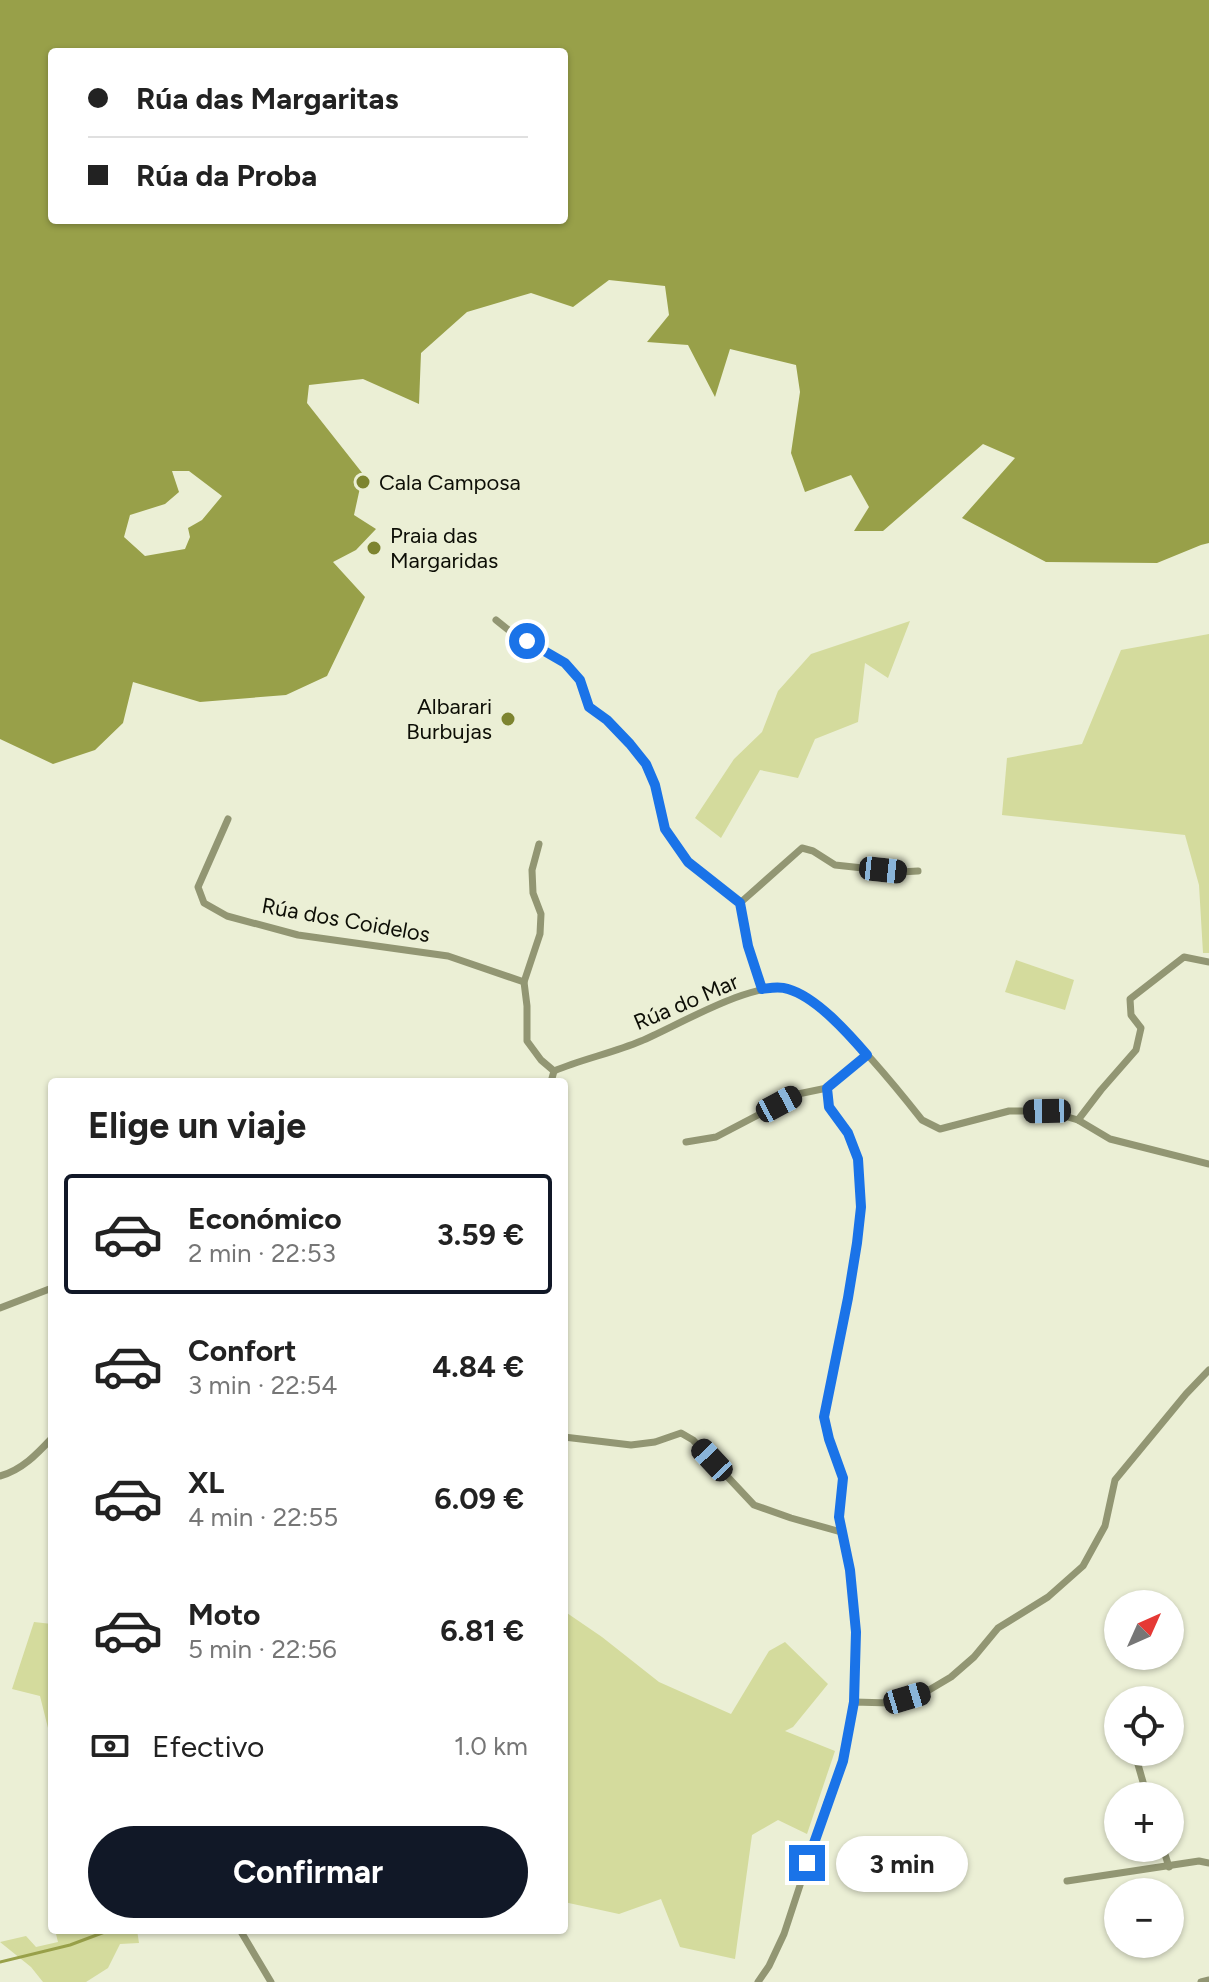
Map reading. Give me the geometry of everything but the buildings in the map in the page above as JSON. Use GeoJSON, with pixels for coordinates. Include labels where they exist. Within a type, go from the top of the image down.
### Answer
{"type":"FeatureCollection","features":[{"type":"Feature","properties":{"kind":"street"},"geometry":{"type":"LineString","coordinates":[[496,620],[565,663],[580,680],[589,707],[607,720],[646,764],[655,785],[665,829],[688,862],[740,903],[748,946],[762,989]]}},
{"type":"Feature","properties":{"kind":"street","name":"Rúa dos Coidelos"},"geometry":{"type":"LineString","coordinates":[[228,819],[198,887],[204,903],[227,916],[298,935],[448,956],[524,982]]}},
{"type":"Feature","properties":{"kind":"street"},"geometry":{"type":"LineString","coordinates":[[539,844],[532,870],[533,893],[541,914],[540,934],[524,982],[527,1041],[554,1071],[552,1078]]}},
{"type":"Feature","properties":{"kind":"street"},"geometry":{"type":"LineString","coordinates":[[740,903],[802,848],[835,865],[918,871]]}},
{"type":"Feature","properties":{"kind":"street"},"geometry":{"type":"LineString","coordinates":[[1078,1120],[1136,1050],[1141,1028],[1131,1015],[1130,999],[1184,957],[1209,962]]}},
{"type":"Feature","properties":{"kind":"street","name":"Rúa do Mar"},"geometry":{"type":"LineString","coordinates":[[554,1071],[641,1041],[733,999],[779,987],[798,993],[824,1012],[867,1055],[922,1120],[940,1129],[1009,1111],[1047,1111],[1078,1120],[1110,1139],[1209,1164]]}},
{"type":"Feature","properties":{"kind":"street"},"geometry":{"type":"LineString","coordinates":[[686,1142],[716,1137],[798,1094],[827,1088],[867,1055]]}},
{"type":"Feature","properties":{"kind":"street"},"geometry":{"type":"LineString","coordinates":[[758,1982],[784,1934],[843,1761],[854,1702],[856,1632],[850,1570],[839,1517],[843,1478],[824,1417],[848,1298],[861,1207],[858,1159],[848,1133],[829,1107],[827,1088]]}},
{"type":"Feature","properties":{"kind":"street"},"geometry":{"type":"LineString","coordinates":[[0,1308],[48,1290]]}},
{"type":"Feature","properties":{"kind":"street"},"geometry":{"type":"LineString","coordinates":[[854,1702],[890,1703],[924,1693],[951,1677],[974,1657],[998,1628],[1048,1597],[1083,1566],[1105,1526],[1115,1480],[1209,1370]]}},
{"type":"Feature","properties":{"kind":"street"},"geometry":{"type":"LineString","coordinates":[[568,1437],[631,1445],[655,1442],[681,1433],[693,1440],[754,1505],[841,1532]]}},
{"type":"Feature","properties":{"kind":"street"},"geometry":{"type":"LineString","coordinates":[[0,1476],[15,1471],[48,1442]]}},
{"type":"Feature","properties":{"kind":"street"},"geometry":{"type":"LineString","coordinates":[[1067,1881],[1199,1861],[1209,1863]]}},
{"type":"Feature","properties":{"kind":"street"},"geometry":{"type":"LineString","coordinates":[[1167,1862],[1169,1867]]}},
{"type":"Feature","properties":{"kind":"street"},"geometry":{"type":"LineString","coordinates":[[242,1934],[271,1982]]}},
{"type":"Feature","properties":{"kind":"street"},"geometry":{"type":"LineString","coordinates":[[1201,1982],[1209,1980]]}},
{"type":"Feature","properties":{"kind":"shaded area"},"geometry":{"type":"Polygon","coordinates":[[[0,0],[1209,0],[1209,543],[1157,563],[1046,562],[962,518],[1015,458],[983,444],[883,531],[854,531],[869,507],[851,475],[805,492],[791,453],[800,392],[796,365],[730,349],[715,397],[688,345],[647,342],[669,315],[665,286],[609,280],[573,307],[531,293],[467,312],[421,353],[419,404],[363,379],[309,385],[307,403],[363,474],[354,515],[376,529],[356,550],[333,562],[365,597],[327,676],[286,695],[200,702],[133,682],[123,723],[95,750],[53,764],[0,739],[0,0]],[[172,471],[179,492],[165,504],[130,515],[124,537],[145,556],[185,549],[190,537],[188,528],[202,520],[222,496],[189,471],[172,471]]]}},
{"type":"Feature","properties":{"kind":"shaded area"},"geometry":{"type":"Polygon","coordinates":[[[910,621],[888,678],[865,663],[858,722],[815,739],[798,778],[760,770],[721,838],[695,818],[734,759],[762,732],[778,691],[811,654],[910,621]]]}},
{"type":"Feature","properties":{"kind":"shaded area"},"geometry":{"type":"Polygon","coordinates":[[[1209,634],[1209,953],[1203,953],[1199,885],[1185,835],[1002,815],[1007,758],[1082,744],[1121,650],[1209,634]]]}},
{"type":"Feature","properties":{"kind":"shaded area"},"geometry":{"type":"Polygon","coordinates":[[[1016,960],[1074,980],[1065,1010],[1005,992],[1016,960]]]}},
{"type":"Feature","properties":{"kind":"shaded area"},"geometry":{"type":"Polygon","coordinates":[[[568,1614],[659,1682],[731,1714],[769,1651],[785,1642],[828,1684],[793,1727],[785,1731],[835,1751],[807,1834],[778,1820],[752,1835],[735,1959],[680,1947],[661,1899],[619,1914],[568,1903],[568,1614]]]}},
{"type":"Feature","properties":{"kind":"shaded area"},"geometry":{"type":"Polygon","coordinates":[[[34,1622],[48,1624],[48,1728],[40,1696],[12,1689],[34,1622]]]}},
{"type":"Feature","properties":{"kind":"shaded area"},"geometry":{"type":"Polygon","coordinates":[[[56,1934],[138,1934],[139,1943],[120,1944],[108,1968],[86,1982],[43,1982],[31,1967],[0,1942],[26,1936],[36,1947],[58,1942],[56,1934]]]}},
{"type":"Feature","properties":{"kind":"waterway"},"geometry":{"type":"LineString","coordinates":[[0,1962],[70,1945],[99,1934]]}},
{"type":"Feature","properties":{"kind":"place","name":"Cala Camposa"},"geometry":{"type":"Point","coordinates":[363,482]}},
{"type":"Feature","properties":{"kind":"place","name":"Praia das Margaridas"},"geometry":{"type":"Point","coordinates":[374,548]}},
{"type":"Feature","properties":{"kind":"place","name":"Albarari Burbujas"},"geometry":{"type":"Point","coordinates":[508,719]}},
{"type":"Feature","properties":{"kind":"route"},"geometry":{"type":"LineString","coordinates":[[527,641],[565,663],[580,680],[589,707],[607,720],[646,764],[655,785],[665,829],[688,862],[740,903],[748,946],[762,989],[788,989],[811,1001],[867,1055],[827,1088],[829,1107],[848,1133],[858,1159],[861,1207],[848,1298],[824,1417],[843,1478],[839,1517],[850,1570],[856,1632],[851,1727],[843,1761],[807,1863]]}}]}
